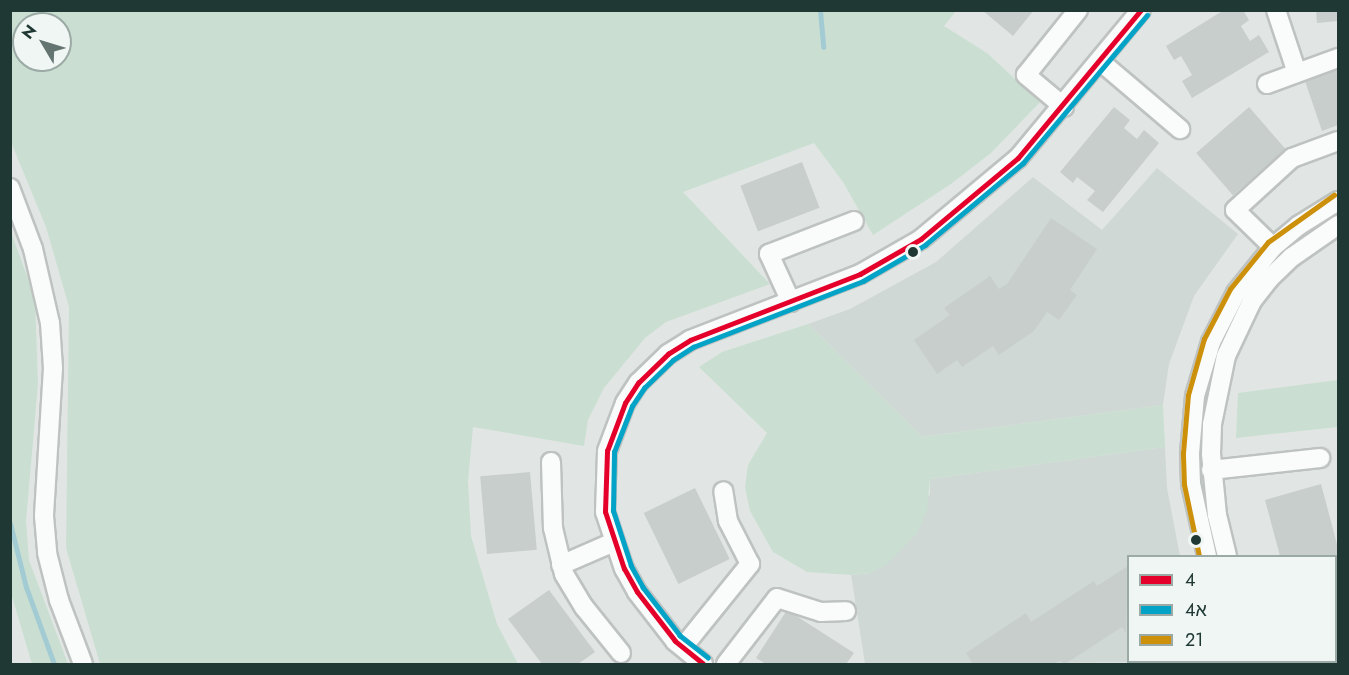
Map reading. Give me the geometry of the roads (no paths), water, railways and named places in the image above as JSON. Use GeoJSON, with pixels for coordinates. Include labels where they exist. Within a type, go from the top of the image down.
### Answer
{"type":"FeatureCollection","features":[{"type":"Feature","properties":{"kind":"street"},"geometry":{"type":"LineString","coordinates":[[1064,107],[1026,75],[1078,10]]}},
{"type":"Feature","properties":{"kind":"street"},"geometry":{"type":"LineString","coordinates":[[703,664],[683,647],[637,592],[614,542],[605,512],[607,451],[625,403],[638,383],[668,354],[690,340],[860,274],[921,239],[993,182],[1064,107],[1142,10]]}},
{"type":"Feature","properties":{"kind":"street"},"geometry":{"type":"LineString","coordinates":[[1276,10],[1297,73]]}},
{"type":"Feature","properties":{"kind":"street"},"geometry":{"type":"LineString","coordinates":[[1267,84],[1338,58]]}},
{"type":"Feature","properties":{"kind":"street"},"geometry":{"type":"LineString","coordinates":[[1101,62],[1180,129]]}},
{"type":"Feature","properties":{"kind":"street"},"geometry":{"type":"LineString","coordinates":[[1273,247],[1235,210],[1292,158],[1338,141]]}},
{"type":"Feature","properties":{"kind":"street"},"geometry":{"type":"LineString","coordinates":[[10,188],[33,249],[50,323],[53,368],[44,516],[47,553],[59,600],[83,664]]}},
{"type":"Feature","properties":{"kind":"street"},"geometry":{"type":"LineString","coordinates":[[1207,555],[1191,484],[1196,396],[1223,316],[1273,247],[1298,226],[1338,201]]}},
{"type":"Feature","properties":{"kind":"street"},"geometry":{"type":"LineString","coordinates":[[791,302],[769,254],[854,221]]}},
{"type":"Feature","properties":{"kind":"street"},"geometry":{"type":"LineString","coordinates":[[1227,555],[1212,470],[1212,424],[1218,389],[1238,328],[1269,279],[1292,257],[1338,225]]}},
{"type":"Feature","properties":{"kind":"street"},"geometry":{"type":"LineString","coordinates":[[1212,470],[1320,458]]}},
{"type":"Feature","properties":{"kind":"street"},"geometry":{"type":"LineString","coordinates":[[551,462],[553,528],[561,565],[584,607],[621,653]]}},
{"type":"Feature","properties":{"kind":"street"},"geometry":{"type":"LineString","coordinates":[[683,647],[750,564],[728,521],[723,491]]}},
{"type":"Feature","properties":{"kind":"street"},"geometry":{"type":"LineString","coordinates":[[561,565],[614,542]]}},
{"type":"Feature","properties":{"kind":"street"},"geometry":{"type":"LineString","coordinates":[[726,664],[777,598],[821,612],[846,611]]}},
{"type":"Feature","properties":{"kind":"waterway"},"geometry":{"type":"LineString","coordinates":[[820,10],[823,47]]}},
{"type":"Feature","properties":{"kind":"waterway"},"geometry":{"type":"LineString","coordinates":[[10,523],[26,587],[54,664]]}}]}
